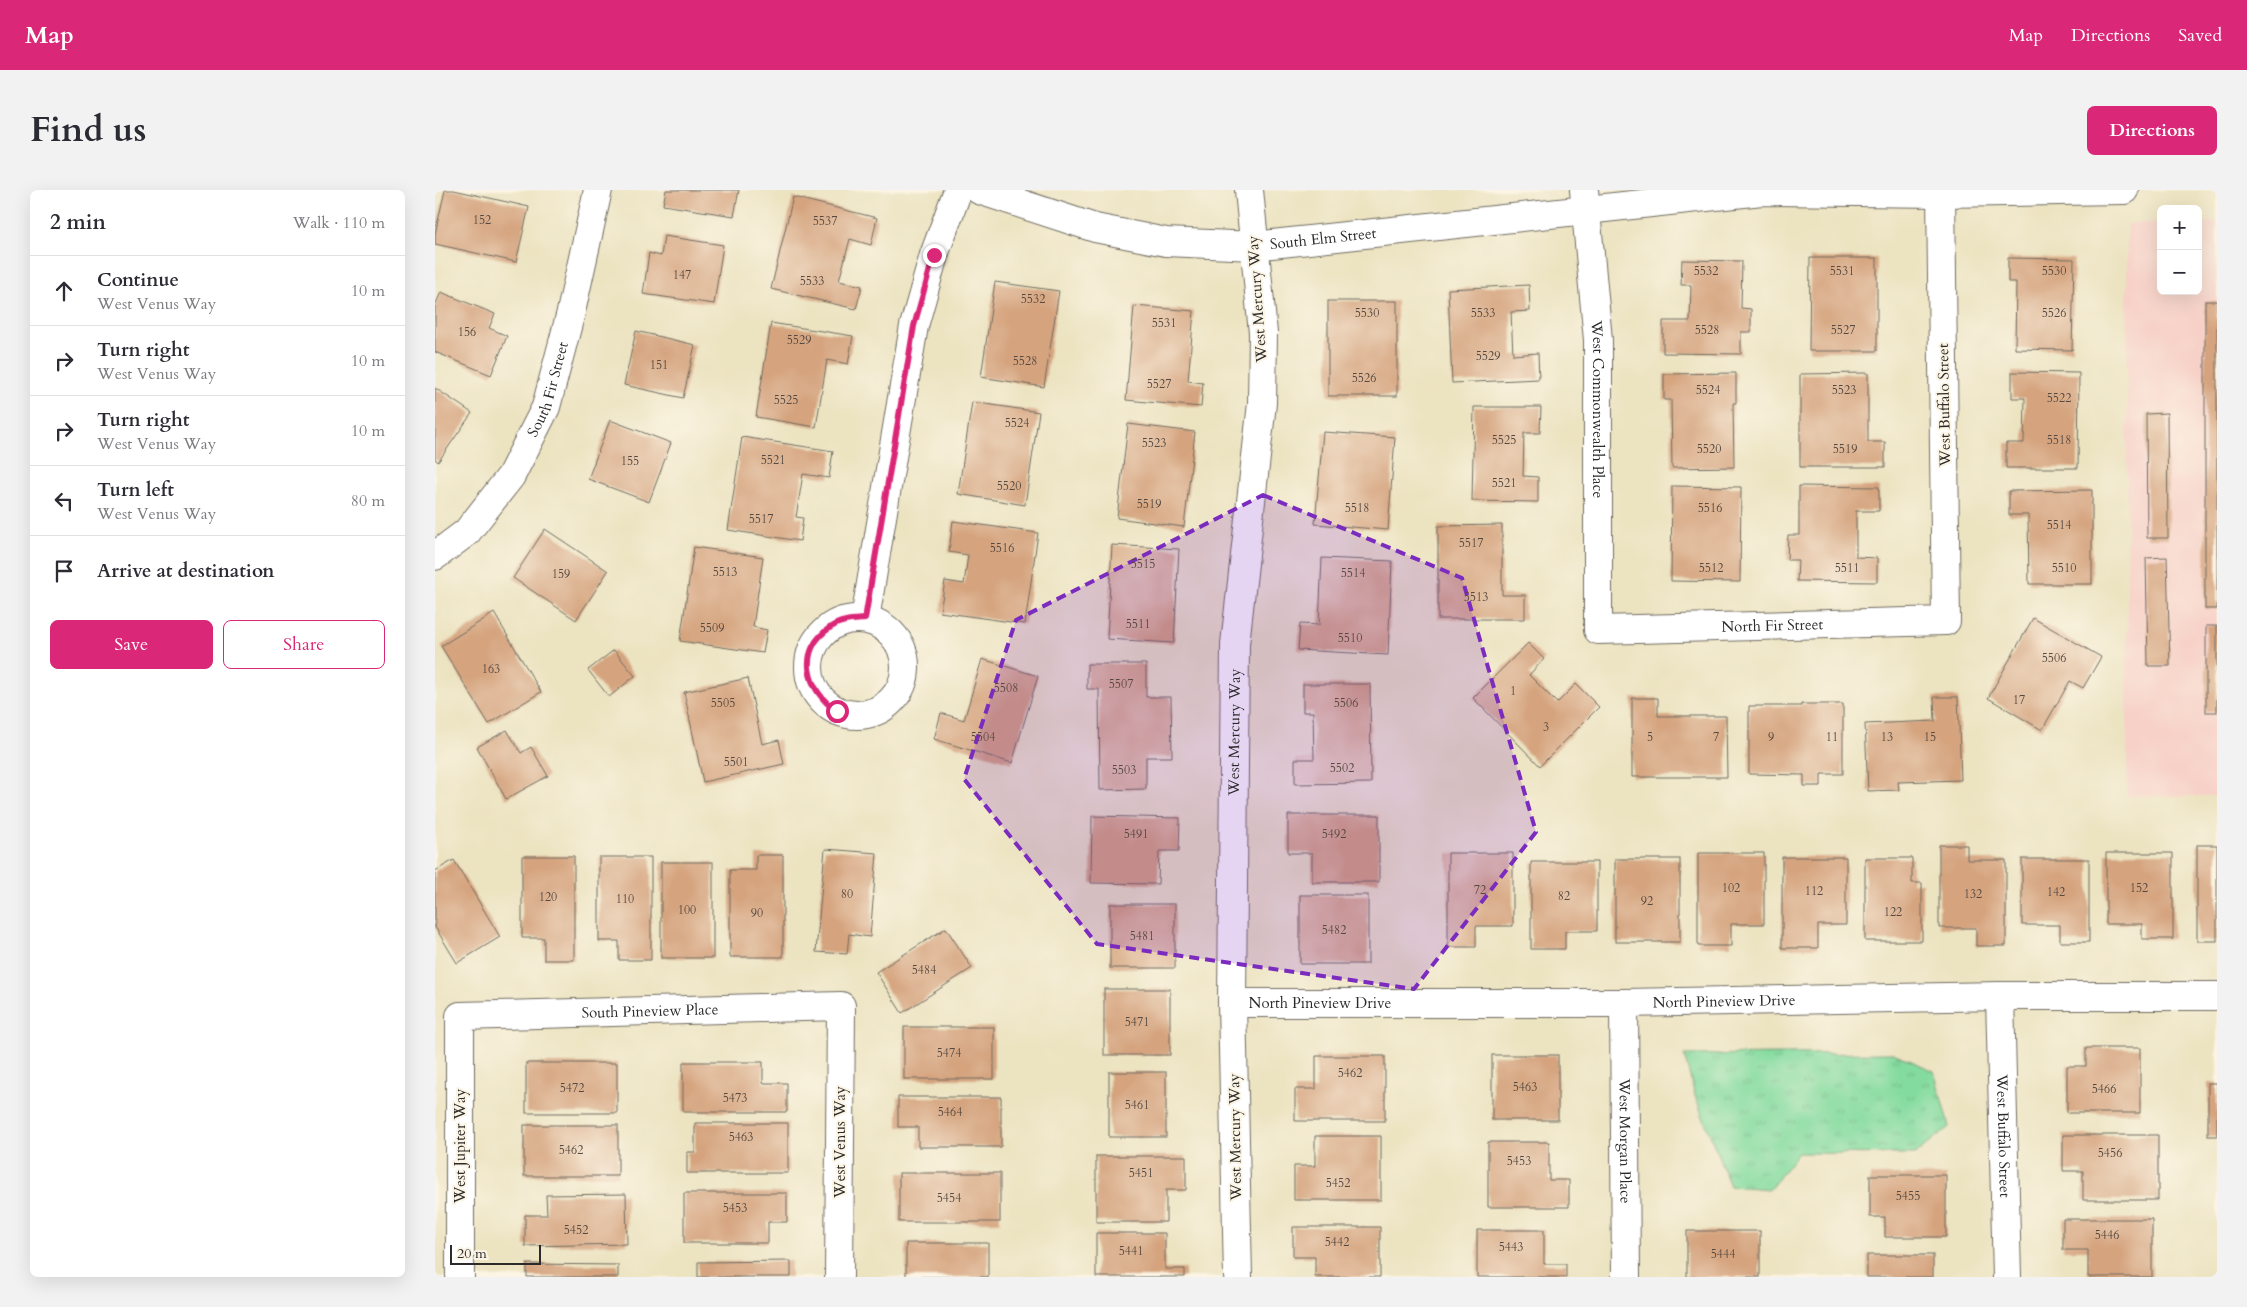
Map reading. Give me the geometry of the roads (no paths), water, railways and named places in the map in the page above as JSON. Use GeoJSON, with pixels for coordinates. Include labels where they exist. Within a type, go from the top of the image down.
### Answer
{"type":"FeatureCollection","features":[{"type":"Feature","properties":{"kind":"street","name":"South Fir Street"},"geometry":{"type":"LineString","coordinates":[[435,556],[467,532],[511,476],[546,407],[571,312],[598,190]]}},
{"type":"Feature","properties":{"kind":"street"},"geometry":{"type":"LineString","coordinates":[[865,619],[914,326],[934,255],[958,190]]}},
{"type":"Feature","properties":{"kind":"street","name":"South Elm Street"},"geometry":{"type":"LineString","coordinates":[[979,190],[1095,228],[1166,242],[1254,246],[1585,200],[1762,191],[2124,190]]}},
{"type":"Feature","properties":{"kind":"street","name":"West Mercury Way"},"geometry":{"type":"LineString","coordinates":[[1238,1277],[1232,1003],[1235,644],[1262,403],[1263,333],[1249,190]]}},
{"type":"Feature","properties":{"kind":"street","name":"West Buffalo Street"},"geometry":{"type":"LineString","coordinates":[[1941,192],[1946,621]]}},
{"type":"Feature","properties":{"kind":"street","name":"West Commonwealth Place"},"geometry":{"type":"LineString","coordinates":[[1585,200],[1599,340],[1598,630]]}},
{"type":"Feature","properties":{"kind":"street","name":"North Fir Street"},"geometry":{"type":"LineString","coordinates":[[1598,630],[1946,621]]}},
{"type":"Feature","properties":{"kind":"street","name":"West Buffalo Street"},"geometry":{"type":"LineString","coordinates":[[2001,996],[2007,1277]]}},
{"type":"Feature","properties":{"kind":"street","name":"North Pineview Drive"},"geometry":{"type":"LineString","coordinates":[[1232,1003],[1624,1003],[2001,996],[2217,996]]}},
{"type":"Feature","properties":{"kind":"street","name":"West Morgan Place"},"geometry":{"type":"LineString","coordinates":[[1624,1003],[1626,1277]]}},
{"type":"Feature","properties":{"kind":"street","name":"South Pineview Place"},"geometry":{"type":"LineString","coordinates":[[460,1016],[841,1006]]}},
{"type":"Feature","properties":{"kind":"street","name":"West Venus Way"},"geometry":{"type":"LineString","coordinates":[[839,1277],[841,1006]]}},
{"type":"Feature","properties":{"kind":"street","name":"West Jupiter Way"},"geometry":{"type":"LineString","coordinates":[[460,1016],[460,1277]]}}]}
